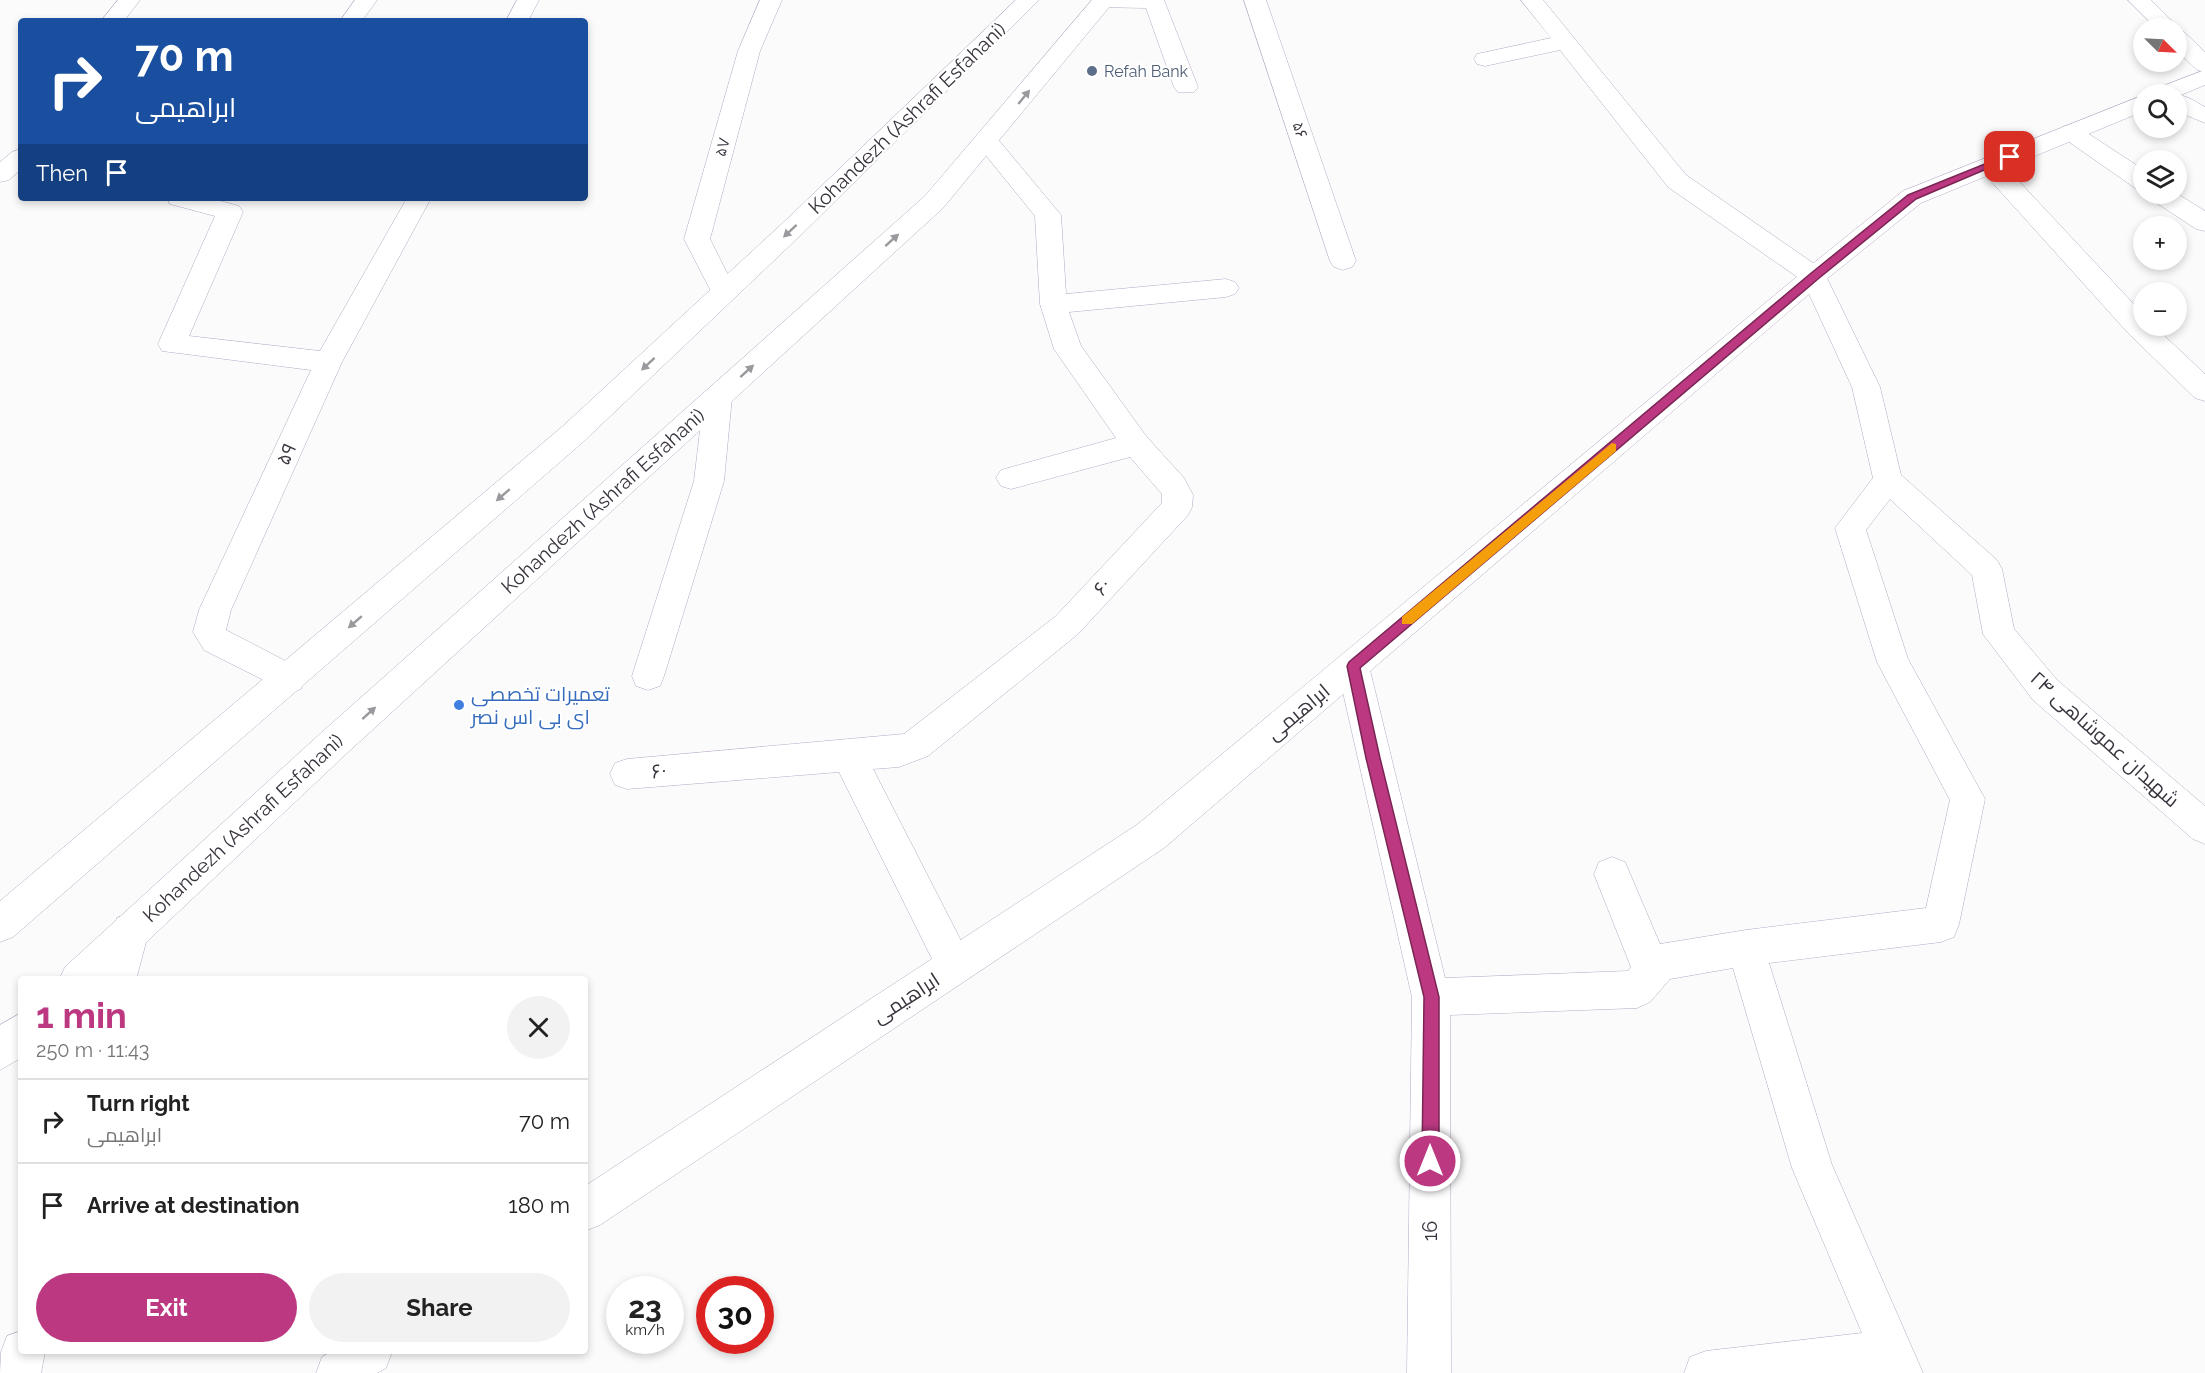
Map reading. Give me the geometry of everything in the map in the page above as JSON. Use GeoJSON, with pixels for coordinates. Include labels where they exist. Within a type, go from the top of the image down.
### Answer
{"type":"FeatureCollection","features":[{"type":"Feature","properties":{"kind":"street"},"geometry":{"type":"LineString","coordinates":[[114,18],[129,0]]}},
{"type":"Feature","properties":{"kind":"street"},"geometry":{"type":"LineString","coordinates":[[353,18],[366,0]]}},
{"type":"Feature","properties":{"kind":"street"},"geometry":{"type":"LineString","coordinates":[[519,18],[528,0]]}},
{"type":"Feature","properties":{"kind":"street","name":"۵۷"},"geometry":{"type":"LineString","coordinates":[[724,293],[697,239],[749,51],[771,0]]}},
{"type":"Feature","properties":{"kind":"street","name":"Kohandezh (Ashrafi Esfahani)"},"geometry":{"type":"LineString","coordinates":[[0,924],[573,434],[724,293],[1028,0]]}},
{"type":"Feature","properties":{"kind":"street","name":"۵۶"},"geometry":{"type":"LineString","coordinates":[[1255,0],[1343,261]]}},
{"type":"Feature","properties":{"kind":"street"},"geometry":{"type":"LineString","coordinates":[[1532,0],[1677,181],[1814,276],[1866,387],[1888,480],[1850,528],[1893,662],[1968,800],[1941,924],[1746,948],[1660,962],[1649,960],[1643,952],[1612,874]]}},
{"type":"Feature","properties":{"kind":"street"},"geometry":{"type":"LineString","coordinates":[[2139,0],[2158,18]]}},
{"type":"Feature","properties":{"kind":"street"},"geometry":{"type":"LineString","coordinates":[[1103,1],[1154,1],[1186,87]]}},
{"type":"Feature","properties":{"kind":"street","name":"Kohandezh (Ashrafi Esfahani)"},"geometry":{"type":"LineString","coordinates":[[82,976],[934,202],[987,142],[1103,1]]}},
{"type":"Feature","properties":{"kind":"street"},"geometry":{"type":"LineString","coordinates":[[1485,59],[1566,42]]}},
{"type":"Feature","properties":{"kind":"street"},"geometry":{"type":"LineString","coordinates":[[2187,48],[2205,65]]}},
{"type":"Feature","properties":{"kind":"street"},"geometry":{"type":"LineString","coordinates":[[2187,84],[2205,77]]}},
{"type":"Feature","properties":{"kind":"street","name":"ابراهیمی"},"geometry":{"type":"LineString","coordinates":[[588,1208],[1151,836],[1814,276],[1912,197],[2133,106]]}},
{"type":"Feature","properties":{"kind":"street"},"geometry":{"type":"LineString","coordinates":[[2187,107],[2205,116]]}},
{"type":"Feature","properties":{"kind":"street"},"geometry":{"type":"LineString","coordinates":[[2070,132],[2133,175]]}},
{"type":"Feature","properties":{"kind":"street","name":"۶۰"},"geometry":{"type":"LineString","coordinates":[[627,774],[898,752],[916,745],[1067,625],[1177,507],[1178,495],[1136,444],[1068,349],[1053,304],[1048,215],[987,142]]}},
{"type":"Feature","properties":{"kind":"street"},"geometry":{"type":"LineString","coordinates":[[0,152],[18,155]]}},
{"type":"Feature","properties":{"kind":"street"},"geometry":{"type":"LineString","coordinates":[[0,174],[18,159]]}},
{"type":"Feature","properties":{"kind":"street"},"geometry":{"type":"LineString","coordinates":[[1990,165],[2139,327],[2205,391]]}},
{"type":"Feature","properties":{"kind":"street"},"geometry":{"type":"LineString","coordinates":[[189,201],[230,212],[172,344],[328,362]]}},
{"type":"Feature","properties":{"kind":"street","name":"۵۹"},"geometry":{"type":"LineString","coordinates":[[289,679],[215,640],[209,632],[215,610],[328,362],[417,201]]}},
{"type":"Feature","properties":{"kind":"street"},"geometry":{"type":"LineString","coordinates":[[2176,204],[2205,223]]}},
{"type":"Feature","properties":{"kind":"street"},"geometry":{"type":"LineString","coordinates":[[1053,304],[1226,288]]}},
{"type":"Feature","properties":{"kind":"street"},"geometry":{"type":"LineString","coordinates":[[648,676],[709,481],[718,397]]}},
{"type":"Feature","properties":{"kind":"street"},"geometry":{"type":"LineString","coordinates":[[1011,478],[1136,444]]}},
{"type":"Feature","properties":{"kind":"street","name":"۲۴ شهیدان عموشاهی"},"geometry":{"type":"LineString","coordinates":[[1888,480],[1986,569],[1999,634],[2045,690],[2205,828]]}},
{"type":"Feature","properties":{"kind":"street","name":"16"},"geometry":{"type":"LineString","coordinates":[[1353,666],[1431,997],[1429,1373]]}},
{"type":"Feature","properties":{"kind":"street"},"geometry":{"type":"LineString","coordinates":[[848,756],[955,966]]}},
{"type":"Feature","properties":{"kind":"street"},"geometry":{"type":"LineString","coordinates":[[118,976],[130,931]]}},
{"type":"Feature","properties":{"kind":"street"},"geometry":{"type":"LineString","coordinates":[[1706,1373],[1896,1363],[1812,1168],[1746,948]]}},
{"type":"Feature","properties":{"kind":"street"},"geometry":{"type":"LineString","coordinates":[[1431,997],[1637,989],[1660,962]]}},
{"type":"Feature","properties":{"kind":"street"},"geometry":{"type":"LineString","coordinates":[[0,1051],[18,1035]]}},
{"type":"Feature","properties":{"kind":"street"},"geometry":{"type":"LineString","coordinates":[[19,1373],[22,1354]]}},
{"type":"Feature","properties":{"kind":"street"},"geometry":{"type":"LineString","coordinates":[[338,1373],[367,1354]]}},
{"type":"Feature","properties":{"kind":"slow traffic"},"geometry":{"type":"LineString","coordinates":[[1407,621],[1612,447]]}},
{"type":"Feature","properties":{"kind":"place","name":"Refah Bank"},"geometry":{"type":"Point","coordinates":[1092,71]}},
{"type":"Feature","properties":{"kind":"place","name":"تعمیرات تخصصی ای بی اس نصر"},"geometry":{"type":"Point","coordinates":[459,705]}},
{"type":"Feature","properties":{"kind":"route"},"geometry":{"type":"LineString","coordinates":[[1430,1161],[1431,997],[1353,666],[1814,276],[1912,197],[2010,157]]}}]}
